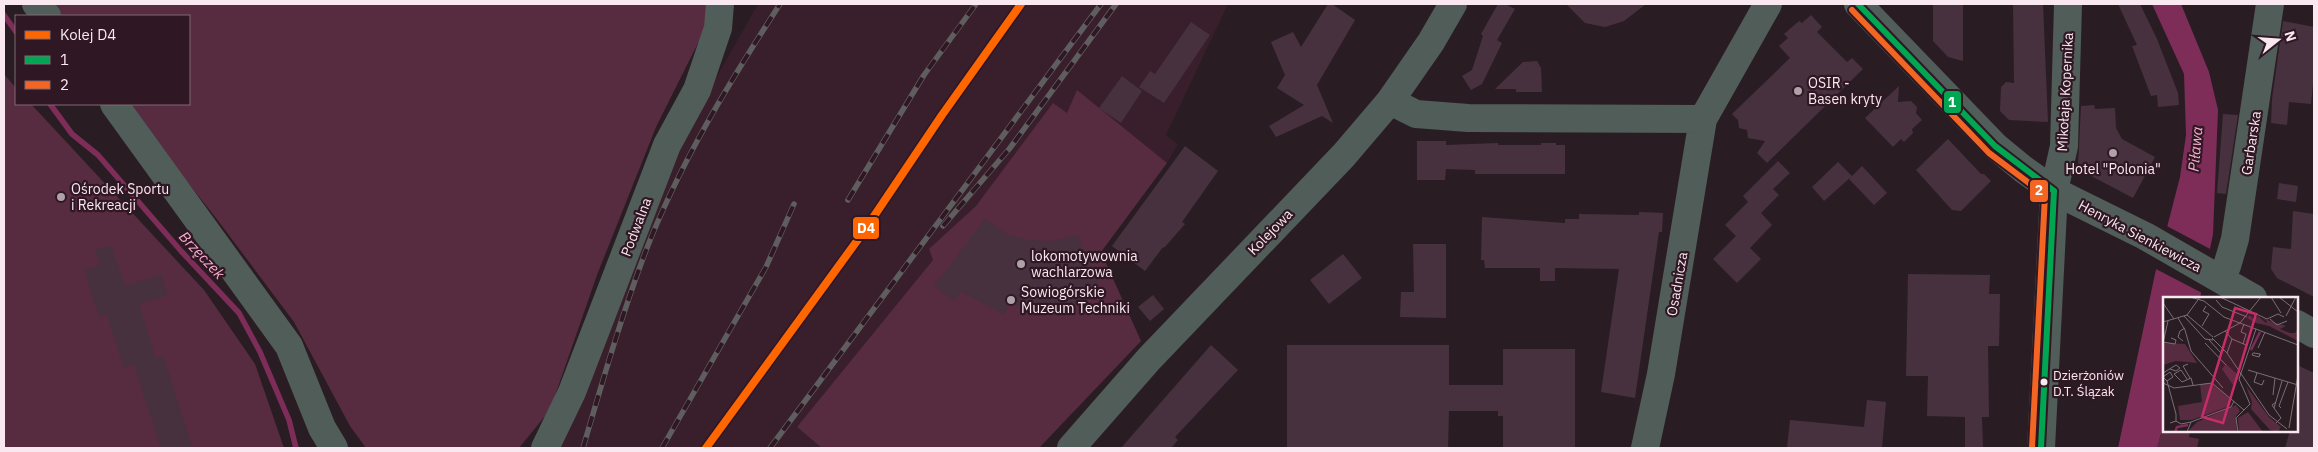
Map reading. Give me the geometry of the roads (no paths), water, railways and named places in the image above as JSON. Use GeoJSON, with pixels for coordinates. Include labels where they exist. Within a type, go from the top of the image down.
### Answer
{"type":"FeatureCollection","features":[{"type":"Feature","properties":{"kind":"street"},"geometry":{"type":"LineString","coordinates":[[36,4],[45,15]]}},
{"type":"Feature","properties":{"kind":"street","name":"Podwalna"},"geometry":{"type":"LineString","coordinates":[[544,448],[572,392],[667,145],[697,90],[718,28],[720,4]]}},
{"type":"Feature","properties":{"kind":"street","name":"Kolejowa"},"geometry":{"type":"LineString","coordinates":[[1071,448],[1149,359],[1344,155],[1390,101],[1431,42],[1453,4]]}},
{"type":"Feature","properties":{"kind":"street","name":"Osadnicza"},"geometry":{"type":"LineString","coordinates":[[1645,448],[1661,374],[1703,119],[1768,4]]}},
{"type":"Feature","properties":{"kind":"street","name":"Henryka Sienkiewicza"},"geometry":{"type":"LineString","coordinates":[[1858,4],[1995,146],[2054,190],[2145,236],[2251,297]]}},
{"type":"Feature","properties":{"kind":"street","name":"Mikołaja Kopernika"},"geometry":{"type":"LineString","coordinates":[[2041,448],[2054,190],[2064,146],[2068,4]]}},
{"type":"Feature","properties":{"kind":"street","name":"Garbarska"},"geometry":{"type":"LineString","coordinates":[[2217,277],[2227,266],[2236,239],[2270,4]]}},
{"type":"Feature","properties":{"kind":"street"},"geometry":{"type":"LineString","coordinates":[[1390,101],[1416,114],[1468,118],[1703,119]]}},
{"type":"Feature","properties":{"kind":"street"},"geometry":{"type":"LineString","coordinates":[[115,105],[289,346],[322,428],[334,448]]}},
{"type":"Feature","properties":{"kind":"street"},"geometry":{"type":"LineString","coordinates":[[2298,325],[2314,334]]}},
{"type":"Feature","properties":{"kind":"water","name":"Piława"},"geometry":{"type":"Polygon","coordinates":[[[2152,4],[2181,4],[2209,72],[2218,110],[2213,234],[2200,297],[2163,297],[2163,427],[2157,448],[2118,448],[2155,274],[2180,177],[2186,135],[2184,74],[2152,4]]]}},
{"type":"Feature","properties":{"kind":"waterway","name":"Brzęczek"},"geometry":{"type":"LineString","coordinates":[[4,15],[15,31]]}},
{"type":"Feature","properties":{"kind":"waterway","name":"Brzęczek"},"geometry":{"type":"LineString","coordinates":[[51,105],[72,134],[98,155],[181,251],[239,313],[260,352],[289,420],[296,448]]}},
{"type":"Feature","properties":{"kind":"railway"},"geometry":{"type":"LineString","coordinates":[[583,448],[628,301],[658,220],[706,125],[780,4]]}},
{"type":"Feature","properties":{"kind":"railway"},"geometry":{"type":"LineString","coordinates":[[848,200],[924,75],[976,4]]}},
{"type":"Feature","properties":{"kind":"railway"},"geometry":{"type":"LineString","coordinates":[[770,448],[1101,4]]}},
{"type":"Feature","properties":{"kind":"railway"},"geometry":{"type":"LineString","coordinates":[[943,226],[1010,148],[1116,4]]}},
{"type":"Feature","properties":{"kind":"railway"},"geometry":{"type":"LineString","coordinates":[[662,448],[766,267],[794,204]]}},
{"type":"Feature","properties":{"kind":"rail line","name":"D4"},"geometry":{"type":"LineString","coordinates":[[706,448],[862,234],[942,115],[1021,4]]}},
{"type":"Feature","properties":{"kind":"place","name":"OSIR - Basen kryty"},"geometry":{"type":"Point","coordinates":[1798,91]}},
{"type":"Feature","properties":{"kind":"place","name":"Hotel \"Polonia\""},"geometry":{"type":"Point","coordinates":[2113,153]}},
{"type":"Feature","properties":{"kind":"place","name":"Ośrodek Sportu i Rekreacji"},"geometry":{"type":"Point","coordinates":[61,197]}},
{"type":"Feature","properties":{"kind":"place","name":"lokomotywownia wachlarzowa"},"geometry":{"type":"Point","coordinates":[1021,264]}},
{"type":"Feature","properties":{"kind":"place","name":"Sowiogórskie Muzeum Techniki"},"geometry":{"type":"Point","coordinates":[1011,300]}},
{"type":"Feature","properties":{"kind":"place","name":"Dzierżoniów D.T. Ślązak"},"geometry":{"type":"Point","coordinates":[2044,382]}}]}
